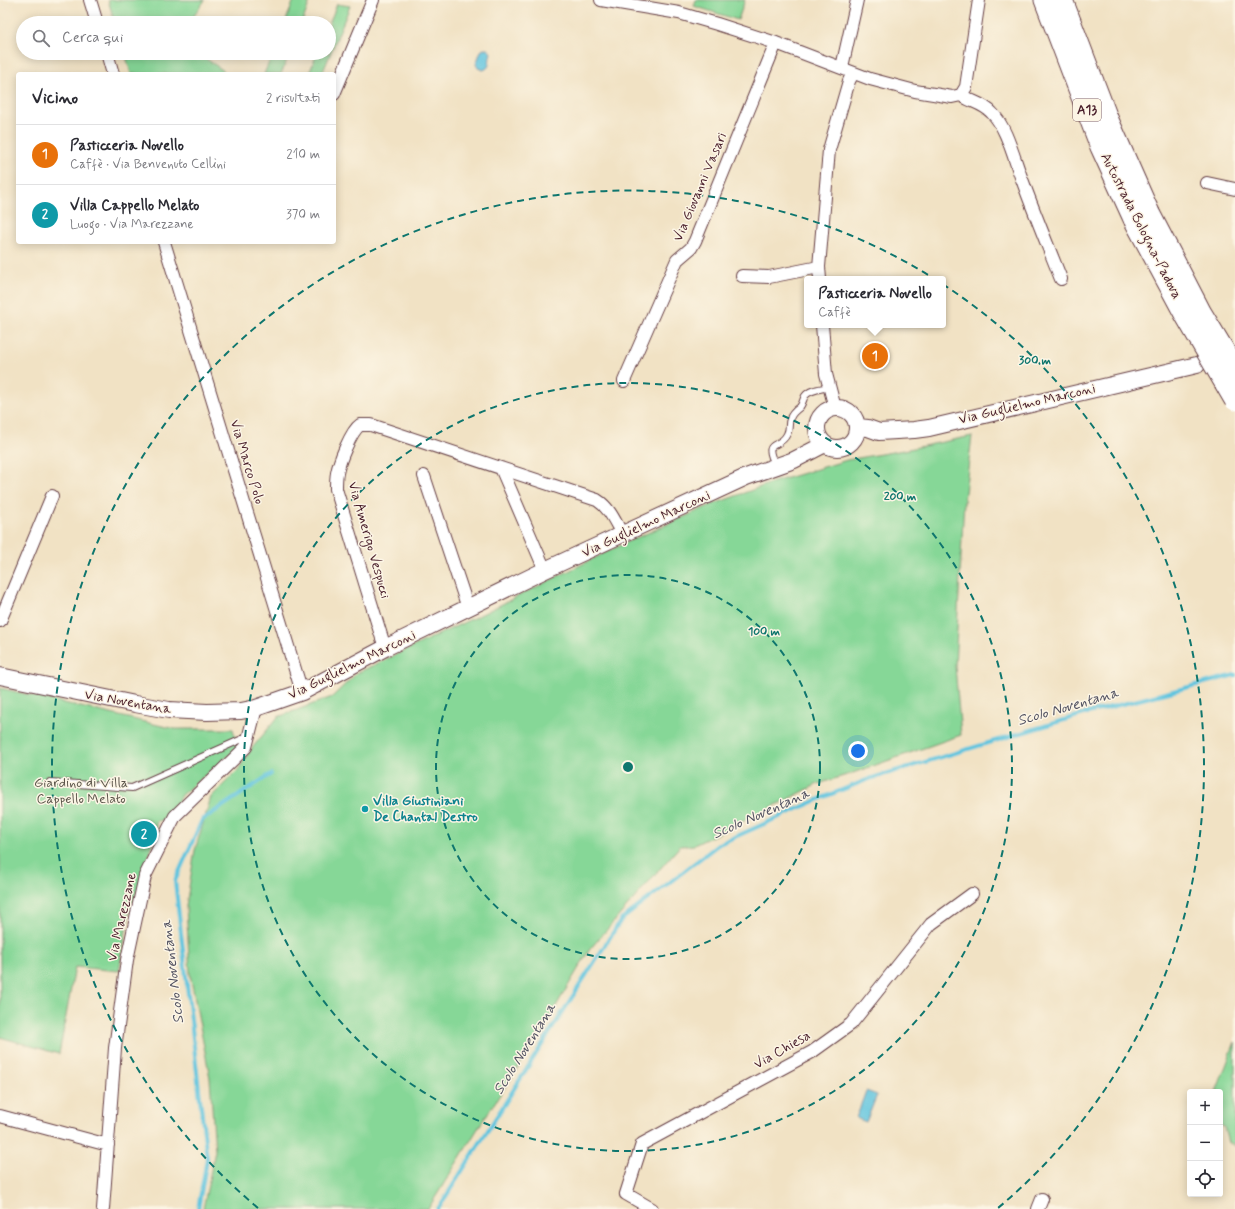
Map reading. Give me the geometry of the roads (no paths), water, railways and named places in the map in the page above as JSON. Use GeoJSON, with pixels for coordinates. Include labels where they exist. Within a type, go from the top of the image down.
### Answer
{"type":"FeatureCollection","features":[{"type":"Feature","properties":{"kind":"highway","name":"Autostrada Bologna-Padova"},"geometry":{"type":"LineString","coordinates":[[1045,0],[1102,147],[1235,369]]}},
{"type":"Feature","properties":{"kind":"highway","name":"Autostrada Bologna-Padova"},"geometry":{"type":"LineString","coordinates":[[1062,0],[1107,118],[1142,216],[1189,320],[1235,400]]}},
{"type":"Feature","properties":{"kind":"street"},"geometry":{"type":"LineString","coordinates":[[90,0],[96,16]]}},
{"type":"Feature","properties":{"kind":"street"},"geometry":{"type":"LineString","coordinates":[[336,89],[374,0]]}},
{"type":"Feature","properties":{"kind":"street"},"geometry":{"type":"LineString","coordinates":[[601,0],[632,2],[679,13],[776,43],[870,79],[915,91],[952,97],[961,95],[966,87],[979,0]]}},
{"type":"Feature","properties":{"kind":"street"},"geometry":{"type":"LineString","coordinates":[[842,67],[856,0]]}},
{"type":"Feature","properties":{"kind":"street","name":"Via Giovanni Vasari"},"geometry":{"type":"LineString","coordinates":[[624,380],[677,260],[691,248],[696,241],[776,43]]}},
{"type":"Feature","properties":{"kind":"street"},"geometry":{"type":"LineString","coordinates":[[109,60],[112,72]]}},
{"type":"Feature","properties":{"kind":"street"},"geometry":{"type":"LineString","coordinates":[[742,276],[769,277],[819,273],[829,150],[853,72]]}},
{"type":"Feature","properties":{"kind":"street"},"geometry":{"type":"LineString","coordinates":[[961,95],[967,100],[984,105],[993,113],[1004,131],[1061,278]]}},
{"type":"Feature","properties":{"kind":"street"},"geometry":{"type":"LineString","coordinates":[[1207,183],[1235,189]]}},
{"type":"Feature","properties":{"kind":"street","name":"Via Marco Polo"},"geometry":{"type":"LineString","coordinates":[[165,244],[302,692]]}},
{"type":"Feature","properties":{"kind":"street"},"geometry":{"type":"LineString","coordinates":[[822,328],[828,387],[835,408]]}},
{"type":"Feature","properties":{"kind":"street","name":"Via Guglielmo Marconi"},"geometry":{"type":"LineString","coordinates":[[858,427],[868,428],[879,432],[929,428],[1196,365]]}},
{"type":"Feature","properties":{"kind":"street"},"geometry":{"type":"LineString","coordinates":[[842,408],[853,414],[858,427],[857,433],[850,444],[837,448],[825,444],[820,439],[817,426],[819,419],[828,410],[842,408]]}},
{"type":"Feature","properties":{"kind":"street","name":"Via Amerigo Vespucci"},"geometry":{"type":"LineString","coordinates":[[385,648],[336,489],[336,474],[339,466],[356,427],[360,425],[371,425],[597,500],[603,503],[609,510],[622,534]]}},
{"type":"Feature","properties":{"kind":"street","name":"Via Guglielmo Marconi"},"geometry":{"type":"LineString","coordinates":[[256,708],[302,692],[385,648],[545,570],[746,477],[794,460],[825,444]]}},
{"type":"Feature","properties":{"kind":"street"},"geometry":{"type":"LineString","coordinates":[[501,468],[545,570]]}},
{"type":"Feature","properties":{"kind":"street"},"geometry":{"type":"LineString","coordinates":[[424,476],[468,608]]}},
{"type":"Feature","properties":{"kind":"street"},"geometry":{"type":"LineString","coordinates":[[0,621],[52,496]]}},
{"type":"Feature","properties":{"kind":"street","name":"Via Noventana"},"geometry":{"type":"LineString","coordinates":[[0,676],[169,710],[207,712],[241,711],[256,708]]}},
{"type":"Feature","properties":{"kind":"street","name":"Via Marezzane"},"geometry":{"type":"LineString","coordinates":[[103,1209],[116,1040],[127,960],[145,876],[175,816],[246,746],[256,708]]}},
{"type":"Feature","properties":{"kind":"street","name":"Via Chiesa"},"geometry":{"type":"LineString","coordinates":[[652,1209],[626,1194],[642,1144],[812,1052],[851,1024],[931,924],[972,894]]}},
{"type":"Feature","properties":{"kind":"street"},"geometry":{"type":"LineString","coordinates":[[0,1116],[108,1145]]}},
{"type":"Feature","properties":{"kind":"lane"},"geometry":{"type":"LineString","coordinates":[[777,466],[770,456],[771,448],[788,434],[790,418],[801,405],[806,395],[811,391],[828,387]]}},
{"type":"Feature","properties":{"kind":"lane"},"geometry":{"type":"LineString","coordinates":[[50,782],[132,788],[249,736]]}},
{"type":"Feature","properties":{"kind":"water"},"geometry":{"type":"Polygon","coordinates":[[[485,48],[491,53],[489,66],[483,70],[478,68],[476,64],[481,51],[485,48]]]}},
{"type":"Feature","properties":{"kind":"water"},"geometry":{"type":"Polygon","coordinates":[[[866,1091],[877,1095],[866,1122],[856,1118],[866,1091]]]}},
{"type":"Feature","properties":{"kind":"waterway","name":"Scolo Noventana"},"geometry":{"type":"LineString","coordinates":[[438,1209],[621,920],[719,844],[822,798],[869,779],[1084,714],[1235,675]]}},
{"type":"Feature","properties":{"kind":"waterway","name":"Scolo Noventana"},"geometry":{"type":"LineString","coordinates":[[198,1209],[207,1159],[175,881],[202,820],[271,774]]}},
{"type":"Feature","properties":{"kind":"place","name":"Pasticceria Novello"},"geometry":{"type":"Point","coordinates":[875,356]}},
{"type":"Feature","properties":{"kind":"place","name":"Villa Giustiniani De Chantal Destro"},"geometry":{"type":"Point","coordinates":[365,809]}},
{"type":"Feature","properties":{"kind":"place","name":"Villa Cappello Melato"},"geometry":{"type":"Point","coordinates":[144,834]}},
{"type":"Feature","properties":{"kind":"park label","name":"Giardino di Villa Cappello Melato"},"geometry":{"type":"Point","coordinates":[81,792]}}]}
